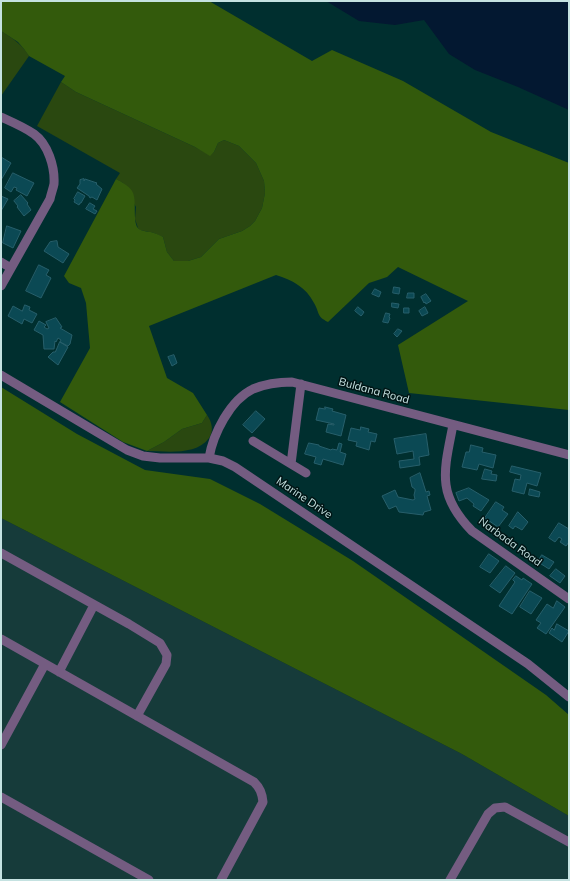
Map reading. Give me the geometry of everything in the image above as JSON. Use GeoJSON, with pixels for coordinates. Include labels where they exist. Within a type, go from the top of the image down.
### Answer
{"type":"FeatureCollection","features":[{"type":"Feature","properties":{"kind":"street"},"geometry":{"type":"LineString","coordinates":[[1,117],[35,135],[44,145],[54,170],[54,184],[50,199],[1,286]]}},
{"type":"Feature","properties":{"kind":"street"},"geometry":{"type":"LineString","coordinates":[[1,262],[11,268]]}},
{"type":"Feature","properties":{"kind":"street","name":"Marine Drive"},"geometry":{"type":"LineString","coordinates":[[1,375],[127,450],[143,456],[160,458],[199,457],[223,461],[254,478],[528,664],[569,697]]}},
{"type":"Feature","properties":{"kind":"street","name":"Buldana Road"},"geometry":{"type":"LineString","coordinates":[[209,458],[214,440],[222,423],[229,411],[241,398],[251,390],[266,384],[281,382],[301,384],[569,455]]}},
{"type":"Feature","properties":{"kind":"street"},"geometry":{"type":"LineString","coordinates":[[291,464],[301,384]]}},
{"type":"Feature","properties":{"kind":"street","name":"Narbada Road"},"geometry":{"type":"LineString","coordinates":[[453,425],[445,466],[446,486],[450,502],[460,518],[472,531],[569,599]]}},
{"type":"Feature","properties":{"kind":"street"},"geometry":{"type":"LineString","coordinates":[[254,441],[306,473]]}},
{"type":"Feature","properties":{"kind":"street"},"geometry":{"type":"LineString","coordinates":[[1,553],[129,624],[160,643],[167,655],[166,664],[137,716]]}},
{"type":"Feature","properties":{"kind":"street"},"geometry":{"type":"LineString","coordinates":[[59,672],[94,605]]}},
{"type":"Feature","properties":{"kind":"street"},"geometry":{"type":"LineString","coordinates":[[1,639],[254,782],[262,794],[263,802],[221,880]]}},
{"type":"Feature","properties":{"kind":"street"},"geometry":{"type":"LineString","coordinates":[[1,745],[45,664]]}},
{"type":"Feature","properties":{"kind":"street"},"geometry":{"type":"LineString","coordinates":[[1,797],[149,880]]}},
{"type":"Feature","properties":{"kind":"street"},"geometry":{"type":"LineString","coordinates":[[450,880],[488,814],[495,808],[505,807],[569,842]]}},
{"type":"Feature","properties":{"kind":"shaded area"},"geometry":{"type":"Polygon","coordinates":[[[326,1],[569,1],[569,110],[475,70],[449,54],[424,20],[395,25],[359,21],[326,1]]]}},
{"type":"Feature","properties":{"kind":"shaded area"},"geometry":{"type":"Polygon","coordinates":[[[1,518],[462,754],[569,816],[569,880],[1,880],[1,518]]]}},
{"type":"Feature","properties":{"kind":"green space"},"geometry":{"type":"Polygon","coordinates":[[[1,1],[209,1],[312,61],[332,50],[403,81],[491,132],[569,163],[569,410],[409,393],[398,345],[468,301],[398,267],[387,277],[369,283],[328,322],[320,316],[311,297],[303,288],[288,279],[276,275],[149,326],[167,378],[193,393],[207,415],[202,423],[182,429],[164,442],[147,451],[123,442],[60,402],[90,348],[86,303],[81,288],[69,283],[64,276],[116,179],[128,187],[133,193],[135,202],[135,218],[139,229],[152,232],[163,237],[167,252],[174,261],[188,261],[201,257],[219,239],[242,231],[250,226],[255,221],[262,208],[265,193],[264,181],[256,163],[239,146],[224,140],[218,143],[214,152],[210,156],[195,147],[76,92],[61,82],[65,76],[29,56],[18,42],[1,31],[1,1]]]}},
{"type":"Feature","properties":{"kind":"green space"},"geometry":{"type":"Polygon","coordinates":[[[1,31],[20,45],[29,56],[1,96],[1,31]]]}},
{"type":"Feature","properties":{"kind":"green space"},"geometry":{"type":"Polygon","coordinates":[[[61,82],[76,92],[210,155],[214,152],[218,143],[224,140],[239,146],[256,163],[264,181],[265,193],[262,208],[255,221],[242,231],[219,239],[201,257],[188,261],[174,261],[167,252],[163,237],[154,233],[140,230],[138,228],[135,219],[136,207],[123,183],[116,179],[120,173],[37,126],[61,82]]]}},
{"type":"Feature","properties":{"kind":"green space"},"geometry":{"type":"Polygon","coordinates":[[[1,387],[77,434],[145,470],[210,479],[260,504],[353,561],[546,695],[569,715],[569,816],[462,754],[1,518],[1,387]]]}},
{"type":"Feature","properties":{"kind":"green space"},"geometry":{"type":"Polygon","coordinates":[[[207,415],[212,429],[211,435],[203,444],[189,450],[172,452],[147,451],[164,442],[182,429],[202,423],[207,415]]]}},
{"type":"Feature","properties":{"kind":"building"},"geometry":{"type":"Polygon","coordinates":[[[1,157],[11,163],[1,180],[1,157]]]}},
{"type":"Feature","properties":{"kind":"building"},"geometry":{"type":"Polygon","coordinates":[[[13,173],[34,183],[27,196],[16,190],[17,188],[14,187],[11,192],[5,188],[13,173]]]}},
{"type":"Feature","properties":{"kind":"building"},"geometry":{"type":"Polygon","coordinates":[[[84,179],[84,181],[85,179],[97,183],[96,184],[102,189],[97,200],[92,197],[90,198],[77,188],[80,184],[80,180],[84,179]]]}},
{"type":"Feature","properties":{"kind":"building"},"geometry":{"type":"Polygon","coordinates":[[[78,192],[85,196],[79,205],[74,202],[78,192]]]}},
{"type":"Feature","properties":{"kind":"building"},"geometry":{"type":"Polygon","coordinates":[[[21,195],[28,203],[27,204],[31,210],[24,216],[14,201],[21,195]]]}},
{"type":"Feature","properties":{"kind":"building"},"geometry":{"type":"Polygon","coordinates":[[[1,196],[8,199],[1,211],[1,196]]]}},
{"type":"Feature","properties":{"kind":"building"},"geometry":{"type":"Polygon","coordinates":[[[90,203],[95,206],[93,209],[97,211],[95,214],[86,209],[90,203]]]}},
{"type":"Feature","properties":{"kind":"building"},"geometry":{"type":"Polygon","coordinates":[[[7,226],[21,231],[13,248],[3,243],[7,226]]]}},
{"type":"Feature","properties":{"kind":"building"},"geometry":{"type":"Polygon","coordinates":[[[57,241],[58,247],[69,254],[63,263],[44,251],[50,242],[57,241]]]}},
{"type":"Feature","properties":{"kind":"building"},"geometry":{"type":"Polygon","coordinates":[[[39,265],[49,270],[46,275],[51,278],[41,298],[26,291],[39,265]]]}},
{"type":"Feature","properties":{"kind":"building"},"geometry":{"type":"Polygon","coordinates":[[[394,287],[400,288],[399,294],[393,293],[394,287]]]}},
{"type":"Feature","properties":{"kind":"building"},"geometry":{"type":"Polygon","coordinates":[[[375,289],[381,292],[379,297],[372,294],[375,289]]]}},
{"type":"Feature","properties":{"kind":"building"},"geometry":{"type":"Polygon","coordinates":[[[408,293],[414,293],[414,298],[407,298],[408,293]]]}},
{"type":"Feature","properties":{"kind":"building"},"geometry":{"type":"Polygon","coordinates":[[[426,294],[431,301],[426,304],[421,297],[426,294]]]}},
{"type":"Feature","properties":{"kind":"building"},"geometry":{"type":"Polygon","coordinates":[[[392,303],[399,304],[398,308],[392,307],[392,303]]]}},
{"type":"Feature","properties":{"kind":"building"},"geometry":{"type":"Polygon","coordinates":[[[25,305],[30,307],[29,310],[37,314],[32,323],[24,319],[22,324],[8,316],[13,306],[22,311],[25,305]]]}},
{"type":"Feature","properties":{"kind":"building"},"geometry":{"type":"Polygon","coordinates":[[[358,307],[364,312],[361,316],[355,311],[358,307]]]}},
{"type":"Feature","properties":{"kind":"building"},"geometry":{"type":"Polygon","coordinates":[[[425,307],[428,313],[422,316],[419,311],[425,307]]]}},
{"type":"Feature","properties":{"kind":"building"},"geometry":{"type":"Polygon","coordinates":[[[404,308],[409,308],[409,313],[404,313],[404,308]]]}},
{"type":"Feature","properties":{"kind":"building"},"geometry":{"type":"Polygon","coordinates":[[[386,313],[390,314],[388,323],[383,322],[386,313]]]}},
{"type":"Feature","properties":{"kind":"building"},"geometry":{"type":"Polygon","coordinates":[[[56,318],[62,327],[60,328],[72,335],[70,344],[68,346],[60,342],[61,340],[58,338],[56,342],[55,341],[54,349],[44,349],[43,335],[34,330],[39,321],[46,325],[44,327],[47,329],[49,328],[46,322],[56,318]]]}},
{"type":"Feature","properties":{"kind":"building"},"geometry":{"type":"Polygon","coordinates":[[[398,329],[402,331],[397,337],[394,334],[398,329]]]}},
{"type":"Feature","properties":{"kind":"building"},"geometry":{"type":"Polygon","coordinates":[[[60,342],[68,347],[58,365],[48,357],[55,352],[60,342]]]}},
{"type":"Feature","properties":{"kind":"building"},"geometry":{"type":"Polygon","coordinates":[[[174,355],[177,363],[172,366],[168,357],[174,355]]]}},
{"type":"Feature","properties":{"kind":"building"},"geometry":{"type":"Polygon","coordinates":[[[325,407],[333,409],[332,411],[346,415],[341,436],[326,432],[328,424],[334,424],[316,420],[319,408],[325,409],[325,407]]]}},
{"type":"Feature","properties":{"kind":"building"},"geometry":{"type":"Polygon","coordinates":[[[256,411],[265,419],[252,433],[243,425],[256,411]]]}},
{"type":"Feature","properties":{"kind":"building"},"geometry":{"type":"Polygon","coordinates":[[[361,427],[369,429],[368,432],[377,434],[375,442],[371,441],[369,450],[356,446],[357,442],[348,440],[351,428],[360,430],[361,427]]]}},
{"type":"Feature","properties":{"kind":"building"},"geometry":{"type":"Polygon","coordinates":[[[426,434],[429,455],[419,457],[420,465],[400,468],[399,461],[414,459],[413,451],[397,454],[394,439],[426,434]]]}},
{"type":"Feature","properties":{"kind":"building"},"geometry":{"type":"Polygon","coordinates":[[[309,443],[331,450],[337,450],[339,443],[342,444],[340,452],[346,454],[343,465],[323,459],[321,465],[314,463],[316,457],[305,454],[309,443]]]}},
{"type":"Feature","properties":{"kind":"building"},"geometry":{"type":"Polygon","coordinates":[[[471,445],[483,448],[482,452],[496,455],[493,468],[479,464],[477,470],[462,467],[466,452],[469,452],[471,445]]]}},
{"type":"Feature","properties":{"kind":"building"},"geometry":{"type":"Polygon","coordinates":[[[512,466],[541,473],[537,486],[527,483],[524,494],[512,491],[515,479],[520,480],[521,475],[510,472],[512,466]]]}},
{"type":"Feature","properties":{"kind":"building"},"geometry":{"type":"Polygon","coordinates":[[[485,469],[492,471],[491,474],[497,475],[496,481],[482,479],[485,469]]]}},
{"type":"Feature","properties":{"kind":"building"},"geometry":{"type":"Polygon","coordinates":[[[420,473],[426,492],[429,491],[430,495],[427,496],[431,510],[424,512],[423,515],[399,512],[396,506],[389,509],[382,496],[395,490],[398,497],[413,500],[415,499],[415,489],[412,487],[410,478],[420,473]]]}},
{"type":"Feature","properties":{"kind":"building"},"geometry":{"type":"Polygon","coordinates":[[[469,488],[489,500],[481,511],[473,506],[474,504],[467,498],[459,501],[456,493],[469,488]]]}},
{"type":"Feature","properties":{"kind":"building"},"geometry":{"type":"Polygon","coordinates":[[[530,489],[540,492],[539,497],[529,495],[530,489]]]}},
{"type":"Feature","properties":{"kind":"building"},"geometry":{"type":"Polygon","coordinates":[[[496,502],[504,507],[502,510],[508,514],[498,527],[485,518],[496,502]]]}},
{"type":"Feature","properties":{"kind":"building"},"geometry":{"type":"Polygon","coordinates":[[[518,512],[528,522],[522,530],[515,526],[513,529],[509,526],[518,512]]]}},
{"type":"Feature","properties":{"kind":"building"},"geometry":{"type":"Polygon","coordinates":[[[559,523],[569,529],[569,542],[566,546],[560,542],[562,539],[559,537],[555,542],[549,538],[559,523]]]}},
{"type":"Feature","properties":{"kind":"building"},"geometry":{"type":"Polygon","coordinates":[[[489,554],[499,561],[490,573],[480,567],[489,554]]]}},
{"type":"Feature","properties":{"kind":"building"},"geometry":{"type":"Polygon","coordinates":[[[542,555],[554,562],[549,569],[538,562],[542,555]]]}},
{"type":"Feature","properties":{"kind":"building"},"geometry":{"type":"Polygon","coordinates":[[[506,566],[515,573],[500,593],[490,586],[506,566]]]}},
{"type":"Feature","properties":{"kind":"building"},"geometry":{"type":"Polygon","coordinates":[[[556,569],[565,576],[560,583],[550,576],[556,569]]]}},
{"type":"Feature","properties":{"kind":"building"},"geometry":{"type":"Polygon","coordinates":[[[516,576],[522,580],[523,578],[532,584],[512,614],[499,606],[515,582],[513,580],[516,576]]]}},
{"type":"Feature","properties":{"kind":"building"},"geometry":{"type":"Polygon","coordinates":[[[530,591],[542,598],[531,614],[520,607],[530,591]]]}},
{"type":"Feature","properties":{"kind":"building"},"geometry":{"type":"Polygon","coordinates":[[[557,601],[565,607],[546,634],[537,628],[541,623],[536,620],[547,604],[553,608],[557,601]]]}},
{"type":"Feature","properties":{"kind":"building"},"geometry":{"type":"Polygon","coordinates":[[[557,624],[569,631],[562,642],[549,633],[552,628],[554,630],[557,624]]]}}]}
